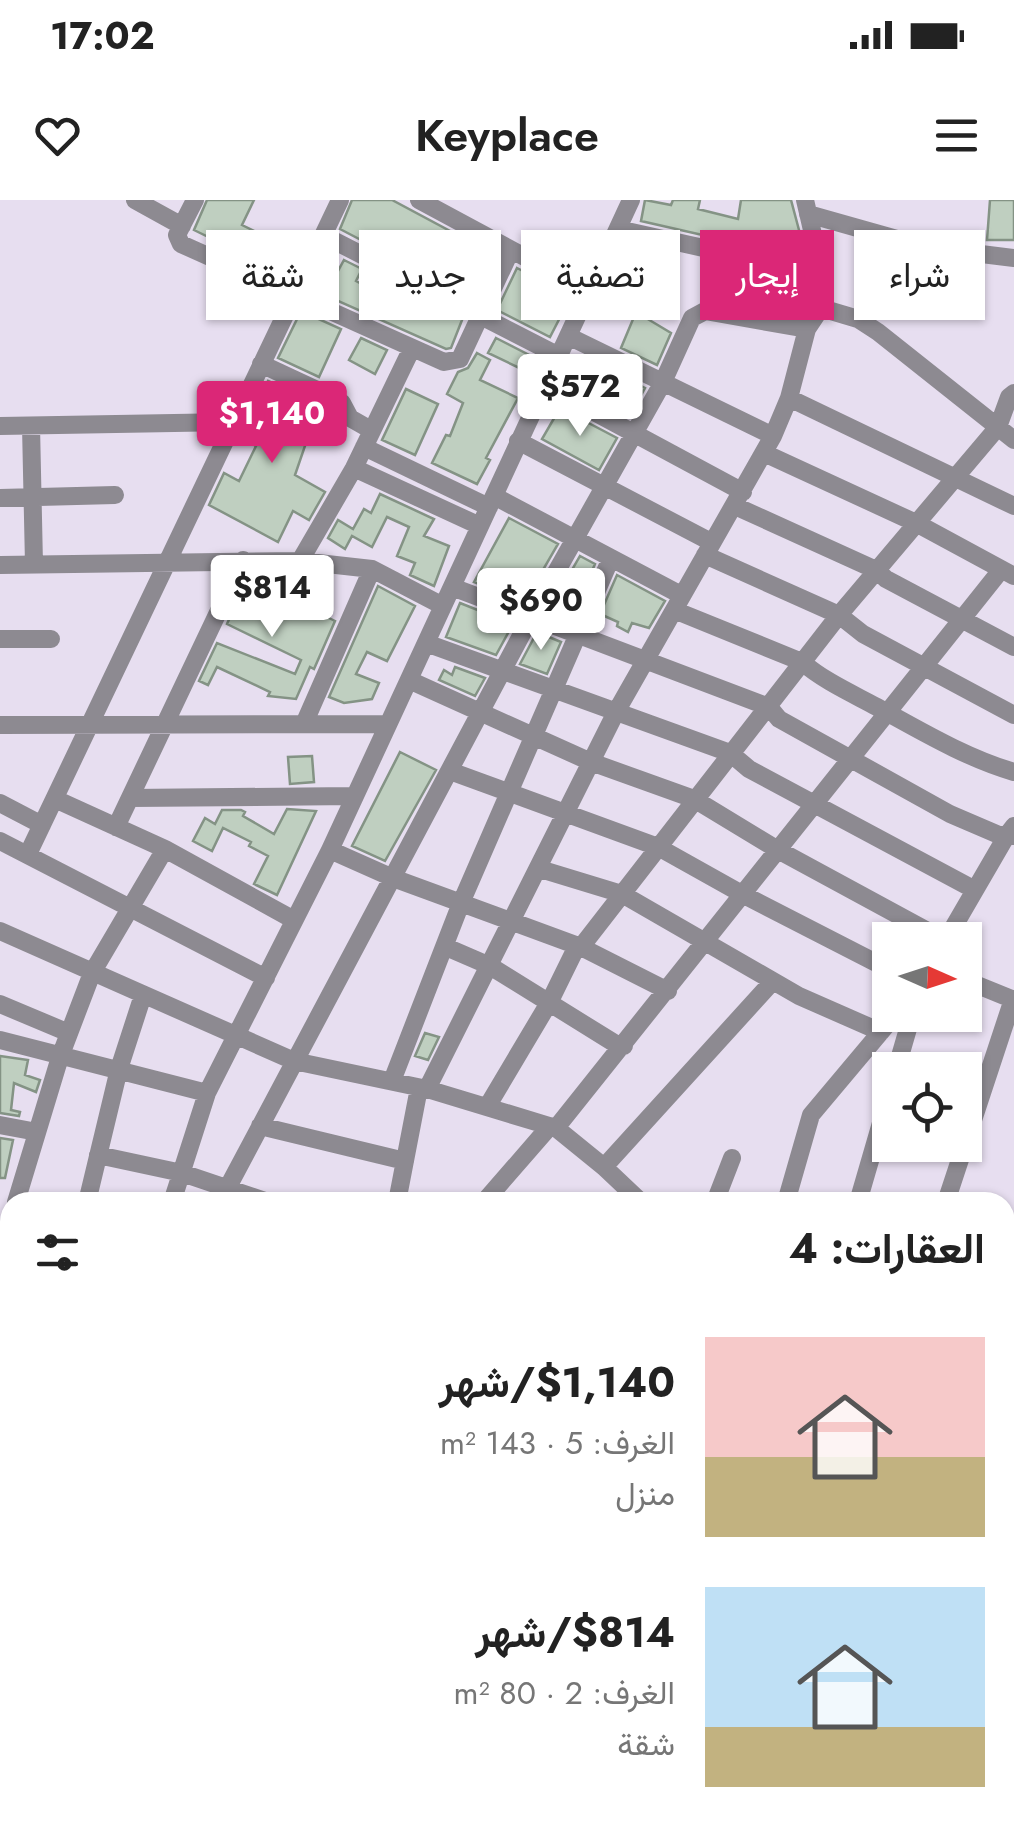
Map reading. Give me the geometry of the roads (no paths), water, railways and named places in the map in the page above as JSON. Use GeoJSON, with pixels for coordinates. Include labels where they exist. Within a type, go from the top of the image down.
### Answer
{"type":"FeatureCollection","features":[{"type":"Feature","properties":{"kind":"street"},"geometry":{"type":"LineString","coordinates":[[135,200],[182,226]]}},
{"type":"Feature","properties":{"kind":"street"},"geometry":{"type":"LineString","coordinates":[[195,200],[177,235],[181,244],[206,255]]}},
{"type":"Feature","properties":{"kind":"street"},"geometry":{"type":"LineString","coordinates":[[326,230],[340,200]]}},
{"type":"Feature","properties":{"kind":"street"},"geometry":{"type":"LineString","coordinates":[[419,200],[521,255]]}},
{"type":"Feature","properties":{"kind":"street"},"geometry":{"type":"LineString","coordinates":[[631,200],[618,229],[700,247]]}},
{"type":"Feature","properties":{"kind":"street"},"geometry":{"type":"LineString","coordinates":[[807,207],[925,247],[1014,258]]}},
{"type":"Feature","properties":{"kind":"street"},"geometry":{"type":"LineString","coordinates":[[501,270],[511,250]]}},
{"type":"Feature","properties":{"kind":"street"},"geometry":{"type":"LineString","coordinates":[[228,1187],[501,672],[574,538],[606,488],[697,314],[706,311],[807,328]]}},
{"type":"Feature","properties":{"kind":"street"},"geometry":{"type":"LineString","coordinates":[[834,312],[858,319],[878,332],[1014,440]]}},
{"type":"Feature","properties":{"kind":"street"},"geometry":{"type":"LineString","coordinates":[[339,316],[444,362],[460,359],[476,320]]}},
{"type":"Feature","properties":{"kind":"street"},"geometry":{"type":"LineString","coordinates":[[28,854],[283,320]]}},
{"type":"Feature","properties":{"kind":"street"},"geometry":{"type":"LineString","coordinates":[[490,320],[559,356]]}},
{"type":"Feature","properties":{"kind":"street"},"geometry":{"type":"LineString","coordinates":[[175,1192],[207,1093],[330,850],[575,320]]}},
{"type":"Feature","properties":{"kind":"street"},"geometry":{"type":"LineString","coordinates":[[399,1192],[423,1088],[540,869],[616,712],[769,445],[789,398],[807,328],[813,320]]}},
{"type":"Feature","properties":{"kind":"street"},"geometry":{"type":"LineString","coordinates":[[493,1192],[624,1046],[962,619],[1010,573],[769,445],[663,382],[568,336]]}},
{"type":"Feature","properties":{"kind":"street"},"geometry":{"type":"LineString","coordinates":[[300,561],[354,468],[412,350]]}},
{"type":"Feature","properties":{"kind":"street"},"geometry":{"type":"LineString","coordinates":[[261,364],[342,403],[368,438],[574,538],[678,603],[802,662],[815,673],[978,760],[1014,772]]}},
{"type":"Feature","properties":{"kind":"street"},"geometry":{"type":"LineString","coordinates":[[546,386],[634,434],[739,499],[1014,647]]}},
{"type":"Feature","properties":{"kind":"street"},"geometry":{"type":"LineString","coordinates":[[487,1107],[550,1001],[576,948],[581,947],[839,615],[998,428],[1008,397],[1014,393]]}},
{"type":"Feature","properties":{"kind":"street"},"geometry":{"type":"LineString","coordinates":[[789,398],[1014,506]]}},
{"type":"Feature","properties":{"kind":"street"},"geometry":{"type":"LineString","coordinates":[[0,426],[232,422]]}},
{"type":"Feature","properties":{"kind":"street"},"geometry":{"type":"LineString","coordinates":[[31,426],[34,564]]}},
{"type":"Feature","properties":{"kind":"street"},"geometry":{"type":"LineString","coordinates":[[518,441],[1014,715]]}},
{"type":"Feature","properties":{"kind":"street"},"geometry":{"type":"LineString","coordinates":[[354,468],[480,526]]}},
{"type":"Feature","properties":{"kind":"street"},"geometry":{"type":"LineString","coordinates":[[0,498],[116,495]]}},
{"type":"Feature","properties":{"kind":"street"},"geometry":{"type":"LineString","coordinates":[[392,1081],[461,904],[611,558]]}},
{"type":"Feature","properties":{"kind":"street"},"geometry":{"type":"LineString","coordinates":[[116,827],[243,560]]}},
{"type":"Feature","properties":{"kind":"street"},"geometry":{"type":"LineString","coordinates":[[0,565],[300,561],[372,570],[443,606]]}},
{"type":"Feature","properties":{"kind":"street"},"geometry":{"type":"LineString","coordinates":[[304,724],[372,570]]}},
{"type":"Feature","properties":{"kind":"street"},"geometry":{"type":"LineString","coordinates":[[452,587],[768,707],[779,719],[950,814],[999,834],[1012,832]]}},
{"type":"Feature","properties":{"kind":"street"},"geometry":{"type":"LineString","coordinates":[[0,640],[51,639]]}},
{"type":"Feature","properties":{"kind":"street"},"geometry":{"type":"LineString","coordinates":[[426,643],[730,753],[749,769],[975,890]]}},
{"type":"Feature","properties":{"kind":"street"},"geometry":{"type":"LineString","coordinates":[[409,680],[591,762],[694,800],[912,922]]}},
{"type":"Feature","properties":{"kind":"street"},"geometry":{"type":"LineString","coordinates":[[0,725],[388,724]]}},
{"type":"Feature","properties":{"kind":"street"},"geometry":{"type":"LineString","coordinates":[[450,771],[658,846],[872,961]]}},
{"type":"Feature","properties":{"kind":"street"},"geometry":{"type":"LineString","coordinates":[[130,798],[354,796]]}},
{"type":"Feature","properties":{"kind":"street"},"geometry":{"type":"LineString","coordinates":[[55,798],[164,849],[294,920]]}},
{"type":"Feature","properties":{"kind":"street"},"geometry":{"type":"LineString","coordinates":[[0,803],[42,825]]}},
{"type":"Feature","properties":{"kind":"street"},"geometry":{"type":"LineString","coordinates":[[956,922],[1012,832]]}},
{"type":"Feature","properties":{"kind":"street"},"geometry":{"type":"LineString","coordinates":[[0,840],[266,978]]}},
{"type":"Feature","properties":{"kind":"street"},"geometry":{"type":"LineString","coordinates":[[19,1192],[60,1057],[92,973],[164,849]]}},
{"type":"Feature","properties":{"kind":"street"},"geometry":{"type":"LineString","coordinates":[[330,850],[393,878],[581,947],[668,990]]}},
{"type":"Feature","properties":{"kind":"street"},"geometry":{"type":"LineString","coordinates":[[540,869],[622,894],[799,996],[872,1028]]}},
{"type":"Feature","properties":{"kind":"street"},"geometry":{"type":"LineString","coordinates":[[0,931],[294,1061],[423,1088],[553,1127],[630,1192]]}},
{"type":"Feature","properties":{"kind":"street"},"geometry":{"type":"LineString","coordinates":[[446,948],[490,966],[624,1046]]}},
{"type":"Feature","properties":{"kind":"street"},"geometry":{"type":"LineString","coordinates":[[604,1167],[773,980]]}},
{"type":"Feature","properties":{"kind":"street"},"geometry":{"type":"LineString","coordinates":[[949,1192],[1014,999],[982,987]]}},
{"type":"Feature","properties":{"kind":"street"},"geometry":{"type":"LineString","coordinates":[[89,1192],[119,1069],[143,995]]}},
{"type":"Feature","properties":{"kind":"street"},"geometry":{"type":"LineString","coordinates":[[0,1004],[69,1033]]}},
{"type":"Feature","properties":{"kind":"street"},"geometry":{"type":"LineString","coordinates":[[789,1192],[810,1115],[881,1032]]}},
{"type":"Feature","properties":{"kind":"street"},"geometry":{"type":"LineString","coordinates":[[0,1040],[207,1093]]}},
{"type":"Feature","properties":{"kind":"street"},"geometry":{"type":"LineString","coordinates":[[0,1125],[37,1132]]}},
{"type":"Feature","properties":{"kind":"street"},"geometry":{"type":"LineString","coordinates":[[260,1126],[405,1161]]}},
{"type":"Feature","properties":{"kind":"street"},"geometry":{"type":"LineString","coordinates":[[861,1192],[872,1154]]}},
{"type":"Feature","properties":{"kind":"street"},"geometry":{"type":"LineString","coordinates":[[98,1155],[182,1172],[241,1192]]}},
{"type":"Feature","properties":{"kind":"street"},"geometry":{"type":"LineString","coordinates":[[719,1192],[732,1158]]}}]}
